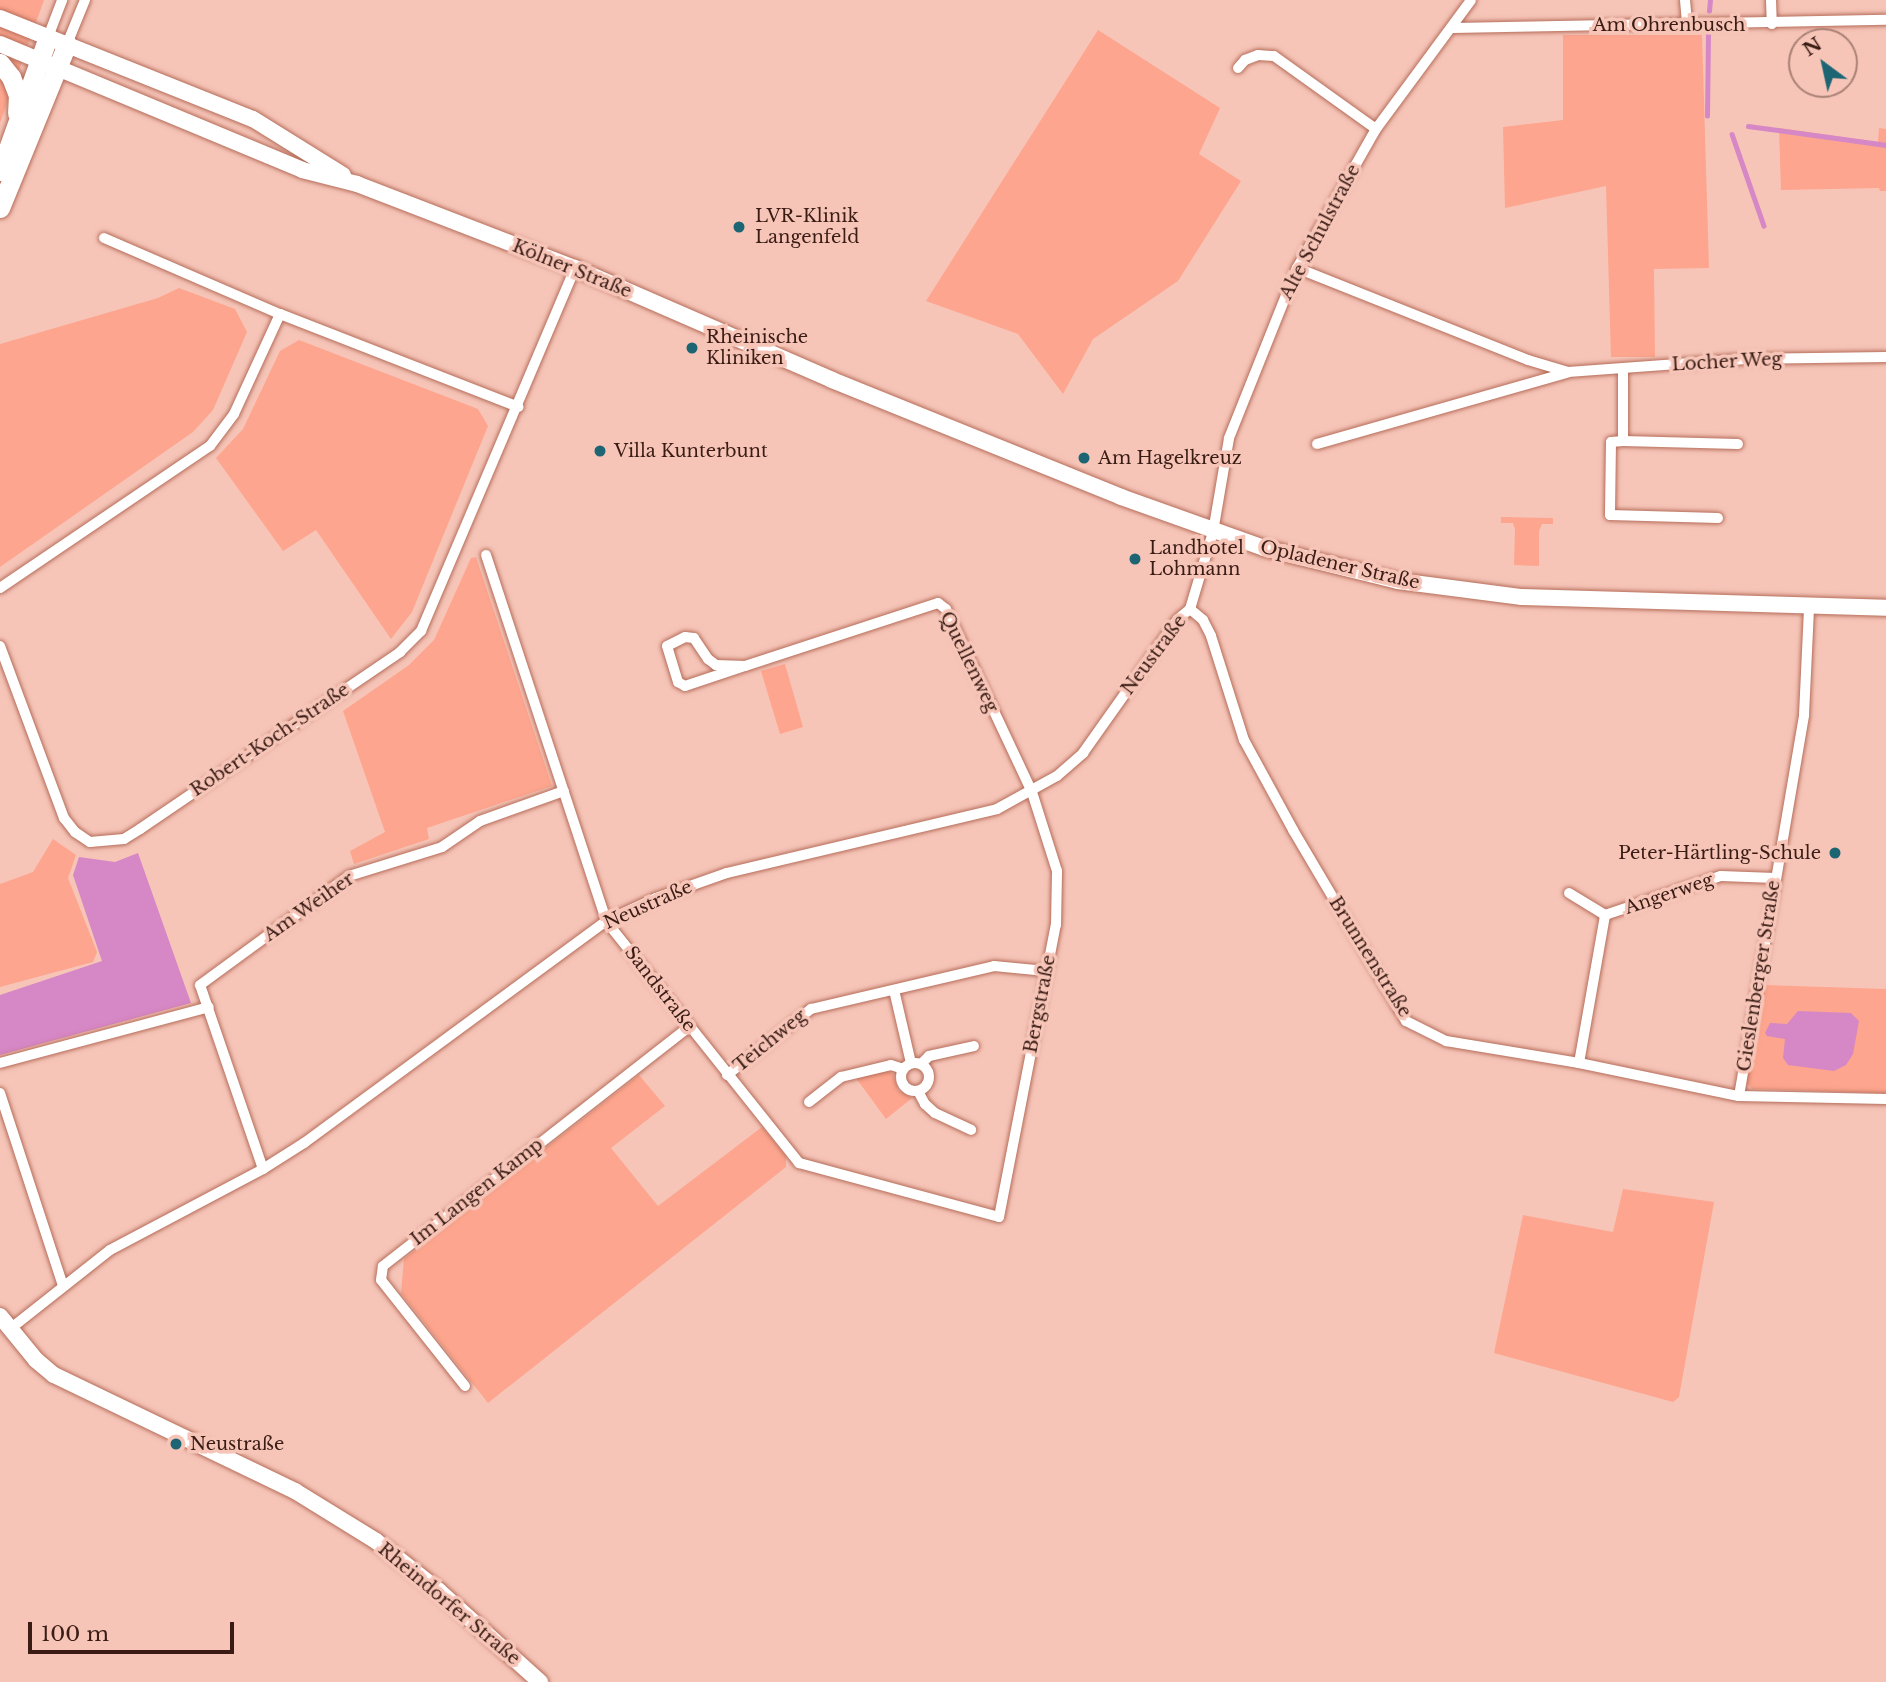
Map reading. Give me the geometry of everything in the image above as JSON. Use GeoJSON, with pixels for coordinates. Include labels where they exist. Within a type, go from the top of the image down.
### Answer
{"type":"FeatureCollection","features":[{"type":"Feature","properties":{"kind":"highway"},"geometry":{"type":"LineString","coordinates":[[0,171],[48,37]]}},
{"type":"Feature","properties":{"kind":"highway"},"geometry":{"type":"LineString","coordinates":[[0,208],[67,44]]}},
{"type":"Feature","properties":{"kind":"highway"},"geometry":{"type":"LineString","coordinates":[[0,64],[11,77],[18,96],[17,119]]}},
{"type":"Feature","properties":{"kind":"main road","name":"Kölner Straße"},"geometry":{"type":"LineString","coordinates":[[0,18],[253,119],[357,184]]}},
{"type":"Feature","properties":{"kind":"main road","name":"Kölner Straße"},"geometry":{"type":"LineString","coordinates":[[0,44],[302,170],[357,184],[575,268],[785,360]]}},
{"type":"Feature","properties":{"kind":"main road","name":"Opladener Straße"},"geometry":{"type":"LineString","coordinates":[[785,360],[1213,531],[1354,571],[1494,594],[1633,603],[1886,608]]}},
{"type":"Feature","properties":{"kind":"main road","name":"Rheindorfer Straße"},"geometry":{"type":"LineString","coordinates":[[5,1322],[36,1360],[54,1375],[295,1491],[367,1535],[439,1591],[540,1682]]}},
{"type":"Feature","properties":{"kind":"street"},"geometry":{"type":"LineString","coordinates":[[48,37],[62,0]]}},
{"type":"Feature","properties":{"kind":"street"},"geometry":{"type":"LineString","coordinates":[[67,44],[85,0]]}},
{"type":"Feature","properties":{"kind":"street","name":"Alte Schulstraße"},"geometry":{"type":"LineString","coordinates":[[1213,531],[1229,438],[1297,268],[1376,129],[1453,28],[1471,0]]}},
{"type":"Feature","properties":{"kind":"street"},"geometry":{"type":"LineString","coordinates":[[1685,0],[1687,23]]}},
{"type":"Feature","properties":{"kind":"street"},"geometry":{"type":"LineString","coordinates":[[1771,0],[1772,24]]}},
{"type":"Feature","properties":{"kind":"street","name":"Am Ohrenbusch"},"geometry":{"type":"LineString","coordinates":[[1453,28],[1886,20]]}},
{"type":"Feature","properties":{"kind":"street"},"geometry":{"type":"LineString","coordinates":[[1238,68],[1245,60],[1258,55],[1274,56],[1376,129]]}},
{"type":"Feature","properties":{"kind":"street"},"geometry":{"type":"LineString","coordinates":[[104,238],[280,314],[518,407]]}},
{"type":"Feature","properties":{"kind":"street","name":"Robert-Koch-Straße"},"geometry":{"type":"LineString","coordinates":[[0,646],[64,818],[75,832],[90,842],[124,839],[400,652],[421,631],[575,268]]}},
{"type":"Feature","properties":{"kind":"street","name":"Locher Weg"},"geometry":{"type":"LineString","coordinates":[[1297,268],[1528,360],[1568,372]]}},
{"type":"Feature","properties":{"kind":"street"},"geometry":{"type":"LineString","coordinates":[[0,588],[210,446],[234,414],[280,314]]}},
{"type":"Feature","properties":{"kind":"street","name":"Locher Weg"},"geometry":{"type":"LineString","coordinates":[[1317,444],[1568,372],[1743,359],[1886,356]]}},
{"type":"Feature","properties":{"kind":"street"},"geometry":{"type":"LineString","coordinates":[[1623,368],[1623,441]]}},
{"type":"Feature","properties":{"kind":"street"},"geometry":{"type":"LineString","coordinates":[[1718,518],[1610,515],[1611,442],[1738,444]]}},
{"type":"Feature","properties":{"kind":"street","name":"Neustraße"},"geometry":{"type":"LineString","coordinates":[[5,1322],[63,1286],[110,1250],[263,1169],[304,1143],[606,921],[656,898],[727,873],[984,813],[1032,792],[1057,776],[1083,753],[1178,619],[1190,609],[1213,531]]}},
{"type":"Feature","properties":{"kind":"street","name":"Sandstraße"},"geometry":{"type":"LineString","coordinates":[[486,555],[606,921],[799,1163],[999,1217]]}},
{"type":"Feature","properties":{"kind":"street","name":"Quellenweg"},"geometry":{"type":"LineString","coordinates":[[745,666],[716,664],[708,659],[694,638],[685,637],[667,646],[678,682],[684,686],[938,603],[946,609],[1032,792]]}},
{"type":"Feature","properties":{"kind":"street","name":"Gieslenberger Straße"},"geometry":{"type":"LineString","coordinates":[[1739,1096],[1804,715],[1809,607]]}},
{"type":"Feature","properties":{"kind":"street","name":"Brunnenstraße"},"geometry":{"type":"LineString","coordinates":[[1190,609],[1203,620],[1211,636],[1244,740],[1293,830],[1406,1021],[1446,1041],[1579,1063],[1739,1096],[1886,1099]]}},
{"type":"Feature","properties":{"kind":"street","name":"Am Weiher"},"geometry":{"type":"LineString","coordinates":[[263,1169],[200,985],[349,876],[442,847],[480,821],[564,791]]}},
{"type":"Feature","properties":{"kind":"street","name":"Bergstraße"},"geometry":{"type":"LineString","coordinates":[[999,1217],[1056,925],[1057,871],[1032,792]]}},
{"type":"Feature","properties":{"kind":"street","name":"Angerweg"},"geometry":{"type":"LineString","coordinates":[[1605,915],[1721,876],[1775,878]]}},
{"type":"Feature","properties":{"kind":"street","name":"Angerweg"},"geometry":{"type":"LineString","coordinates":[[1569,892],[1605,915]]}},
{"type":"Feature","properties":{"kind":"street","name":"Angerweg"},"geometry":{"type":"LineString","coordinates":[[1579,1063],[1605,915]]}},
{"type":"Feature","properties":{"kind":"street","name":"Teichweg"},"geometry":{"type":"LineString","coordinates":[[727,1075],[811,1009],[993,966],[1046,971]]}},
{"type":"Feature","properties":{"kind":"street"},"geometry":{"type":"LineString","coordinates":[[894,989],[912,1065]]}},
{"type":"Feature","properties":{"kind":"street"},"geometry":{"type":"LineString","coordinates":[[0,1063],[209,1007]]}},
{"type":"Feature","properties":{"kind":"street","name":"Im Langen Kamp"},"geometry":{"type":"LineString","coordinates":[[465,1386],[381,1280],[383,1266],[689,1027]]}},
{"type":"Feature","properties":{"kind":"street"},"geometry":{"type":"LineString","coordinates":[[971,1130],[935,1113],[925,1104],[918,1091],[903,1085],[900,1077],[912,1065],[929,1056],[974,1046]]}},
{"type":"Feature","properties":{"kind":"street"},"geometry":{"type":"LineString","coordinates":[[809,1102],[841,1077],[891,1065],[912,1065],[928,1070],[926,1087],[918,1091]]}},
{"type":"Feature","properties":{"kind":"street"},"geometry":{"type":"LineString","coordinates":[[0,1093],[63,1286]]}},
{"type":"Feature","properties":{"kind":"shaded area"},"geometry":{"type":"Polygon","coordinates":[[[0,0],[44,0],[0,123],[0,0]]]}},
{"type":"Feature","properties":{"kind":"shaded area"},"geometry":{"type":"Polygon","coordinates":[[[1098,30],[1220,108],[1199,154],[1241,181],[1178,281],[1093,339],[1063,394],[1018,334],[926,301],[1098,30]]]}},
{"type":"Feature","properties":{"kind":"shaded area"},"geometry":{"type":"Polygon","coordinates":[[[1563,35],[1702,35],[1709,268],[1654,269],[1655,357],[1611,357],[1606,186],[1505,208],[1503,127],[1563,120],[1563,35]]]}},
{"type":"Feature","properties":{"kind":"shaded area"},"geometry":{"type":"Polygon","coordinates":[[[1779,128],[1878,142],[1879,128],[1886,129],[1886,191],[1880,191],[1879,188],[1781,190],[1779,128]]]}},
{"type":"Feature","properties":{"kind":"shaded area"},"geometry":{"type":"Polygon","coordinates":[[[179,288],[235,309],[247,332],[213,410],[193,432],[0,567],[0,344],[158,298],[179,288]]]}},
{"type":"Feature","properties":{"kind":"shaded area"},"geometry":{"type":"Polygon","coordinates":[[[299,340],[478,409],[488,426],[412,612],[391,639],[316,530],[283,551],[216,458],[243,429],[280,351],[299,340]]]}},
{"type":"Feature","properties":{"kind":"shaded area"},"geometry":{"type":"Polygon","coordinates":[[[1501,517],[1553,518],[1553,524],[1542,524],[1539,531],[1539,566],[1514,565],[1515,530],[1513,523],[1501,523],[1501,517]]]}},
{"type":"Feature","properties":{"kind":"shaded area"},"geometry":{"type":"Polygon","coordinates":[[[476,557],[552,786],[427,828],[429,839],[354,864],[350,851],[385,832],[343,711],[409,665],[434,640],[471,558],[476,557]]]}},
{"type":"Feature","properties":{"kind":"shaded area"},"geometry":{"type":"Polygon","coordinates":[[[785,664],[803,727],[780,734],[761,671],[785,664]]]}},
{"type":"Feature","properties":{"kind":"shaded area"},"geometry":{"type":"Polygon","coordinates":[[[53,839],[76,855],[68,878],[97,952],[93,962],[0,987],[0,884],[33,872],[53,839]]]}},
{"type":"Feature","properties":{"kind":"shaded area"},"geometry":{"type":"Polygon","coordinates":[[[138,853],[191,1003],[0,1055],[0,995],[102,961],[73,875],[79,857],[115,862],[138,853]]]}},
{"type":"Feature","properties":{"kind":"shaded area"},"geometry":{"type":"Polygon","coordinates":[[[1764,985],[1886,989],[1886,1093],[1752,1089],[1746,1082],[1764,985]]]}},
{"type":"Feature","properties":{"kind":"shaded area"},"geometry":{"type":"Polygon","coordinates":[[[1798,1011],[1851,1013],[1859,1021],[1853,1054],[1846,1065],[1834,1071],[1788,1065],[1783,1058],[1785,1039],[1767,1036],[1765,1033],[1770,1023],[1787,1024],[1798,1011]]]}},
{"type":"Feature","properties":{"kind":"shaded area"},"geometry":{"type":"Polygon","coordinates":[[[888,1071],[893,1074],[898,1090],[912,1098],[886,1119],[856,1078],[888,1071]]]}},
{"type":"Feature","properties":{"kind":"shaded area"},"geometry":{"type":"Polygon","coordinates":[[[639,1075],[665,1106],[611,1148],[658,1206],[762,1127],[786,1156],[786,1167],[488,1403],[401,1293],[404,1259],[639,1075]]]}},
{"type":"Feature","properties":{"kind":"shaded area"},"geometry":{"type":"Polygon","coordinates":[[[1623,1189],[1714,1202],[1679,1397],[1673,1402],[1494,1353],[1523,1215],[1613,1232],[1623,1189]]]}},
{"type":"Feature","properties":{"kind":"waterway"},"geometry":{"type":"LineString","coordinates":[[1709,11],[1710,0]]}},
{"type":"Feature","properties":{"kind":"waterway"},"geometry":{"type":"LineString","coordinates":[[1707,116],[1708,31]]}},
{"type":"Feature","properties":{"kind":"waterway"},"geometry":{"type":"LineString","coordinates":[[1748,126],[1886,145]]}},
{"type":"Feature","properties":{"kind":"waterway"},"geometry":{"type":"LineString","coordinates":[[1732,134],[1764,226]]}},
{"type":"Feature","properties":{"kind":"place","name":"LVR-Klinik Langenfeld"},"geometry":{"type":"Point","coordinates":[739,227]}},
{"type":"Feature","properties":{"kind":"place","name":"Rheinische Kliniken"},"geometry":{"type":"Point","coordinates":[692,348]}},
{"type":"Feature","properties":{"kind":"place","name":"Villa Kunterbunt"},"geometry":{"type":"Point","coordinates":[600,451]}},
{"type":"Feature","properties":{"kind":"place","name":"Am Hagelkreuz"},"geometry":{"type":"Point","coordinates":[1084,458]}},
{"type":"Feature","properties":{"kind":"place","name":"Landhotel Lohmann"},"geometry":{"type":"Point","coordinates":[1135,559]}},
{"type":"Feature","properties":{"kind":"place","name":"Peter-Härtling-Schule"},"geometry":{"type":"Point","coordinates":[1835,853]}},
{"type":"Feature","properties":{"kind":"place","name":"Neustraße"},"geometry":{"type":"Point","coordinates":[176,1444]}}]}
